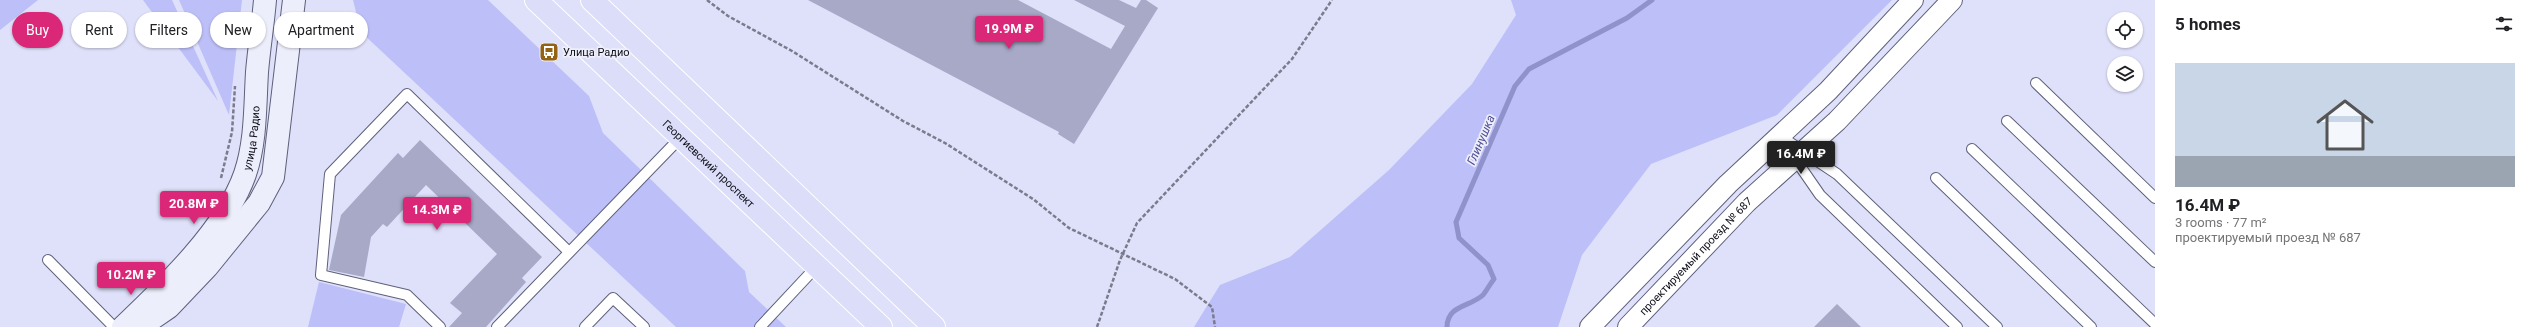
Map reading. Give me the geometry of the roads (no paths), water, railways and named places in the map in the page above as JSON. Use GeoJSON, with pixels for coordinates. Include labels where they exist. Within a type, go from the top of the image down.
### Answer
{"type":"FeatureCollection","features":[{"type":"Feature","properties":{"kind":"main road","name":"улица Радио"},"geometry":{"type":"LineString","coordinates":[[123,327],[152,299],[198,248],[219,222],[239,189],[250,156],[265,0]]}},
{"type":"Feature","properties":{"kind":"main road"},"geometry":{"type":"LineString","coordinates":[[140,327],[169,307],[207,266],[259,203],[273,177],[294,0]]}},
{"type":"Feature","properties":{"kind":"main road","name":"Георгиевский проспект"},"geometry":{"type":"LineString","coordinates":[[536,0],[881,327]]}},
{"type":"Feature","properties":{"kind":"main road"},"geometry":{"type":"LineString","coordinates":[[592,0],[934,327]]}},
{"type":"Feature","properties":{"kind":"street"},"geometry":{"type":"LineString","coordinates":[[1590,327],[1728,184],[1828,91],[1913,0]]}},
{"type":"Feature","properties":{"kind":"street","name":"проектируемый проезд № 687"},"geometry":{"type":"LineString","coordinates":[[1628,327],[1747,202],[1837,121],[1952,0]]}},
{"type":"Feature","properties":{"kind":"lane"},"geometry":{"type":"LineString","coordinates":[[2036,83],[2155,198]]}},
{"type":"Feature","properties":{"kind":"lane"},"geometry":{"type":"LineString","coordinates":[[440,327],[407,295],[321,276],[330,174],[406,94],[569,252]]}},
{"type":"Feature","properties":{"kind":"lane"},"geometry":{"type":"LineString","coordinates":[[2007,120],[2155,262]]}},
{"type":"Feature","properties":{"kind":"lane"},"geometry":{"type":"LineString","coordinates":[[1780,136],[1799,155],[1820,195],[1957,327]]}},
{"type":"Feature","properties":{"kind":"lane"},"geometry":{"type":"LineString","coordinates":[[497,327],[681,137]]}},
{"type":"Feature","properties":{"kind":"lane"},"geometry":{"type":"LineString","coordinates":[[1972,149],[2155,323]]}},
{"type":"Feature","properties":{"kind":"lane"},"geometry":{"type":"LineString","coordinates":[[1799,155],[1837,174],[1997,327]]}},
{"type":"Feature","properties":{"kind":"lane"},"geometry":{"type":"LineString","coordinates":[[1936,178],[2091,327]]}},
{"type":"Feature","properties":{"kind":"lane"},"geometry":{"type":"LineString","coordinates":[[48,260],[114,327]]}},
{"type":"Feature","properties":{"kind":"lane"},"geometry":{"type":"LineString","coordinates":[[760,327],[817,266]]}},
{"type":"Feature","properties":{"kind":"lane"},"geometry":{"type":"LineString","coordinates":[[585,327],[613,298],[644,327]]}},
{"type":"Feature","properties":{"kind":"waterway","name":"Глинушка"},"geometry":{"type":"LineString","coordinates":[[1447,327],[1451,314],[1460,307],[1478,299],[1483,295],[1494,279],[1488,265],[1459,238],[1456,222],[1515,86],[1529,69],[1627,18],[1652,0]]}},
{"type":"Feature","properties":{"kind":"place","name":"Улица Радио"},"geometry":{"type":"Point","coordinates":[549,52]}}]}
